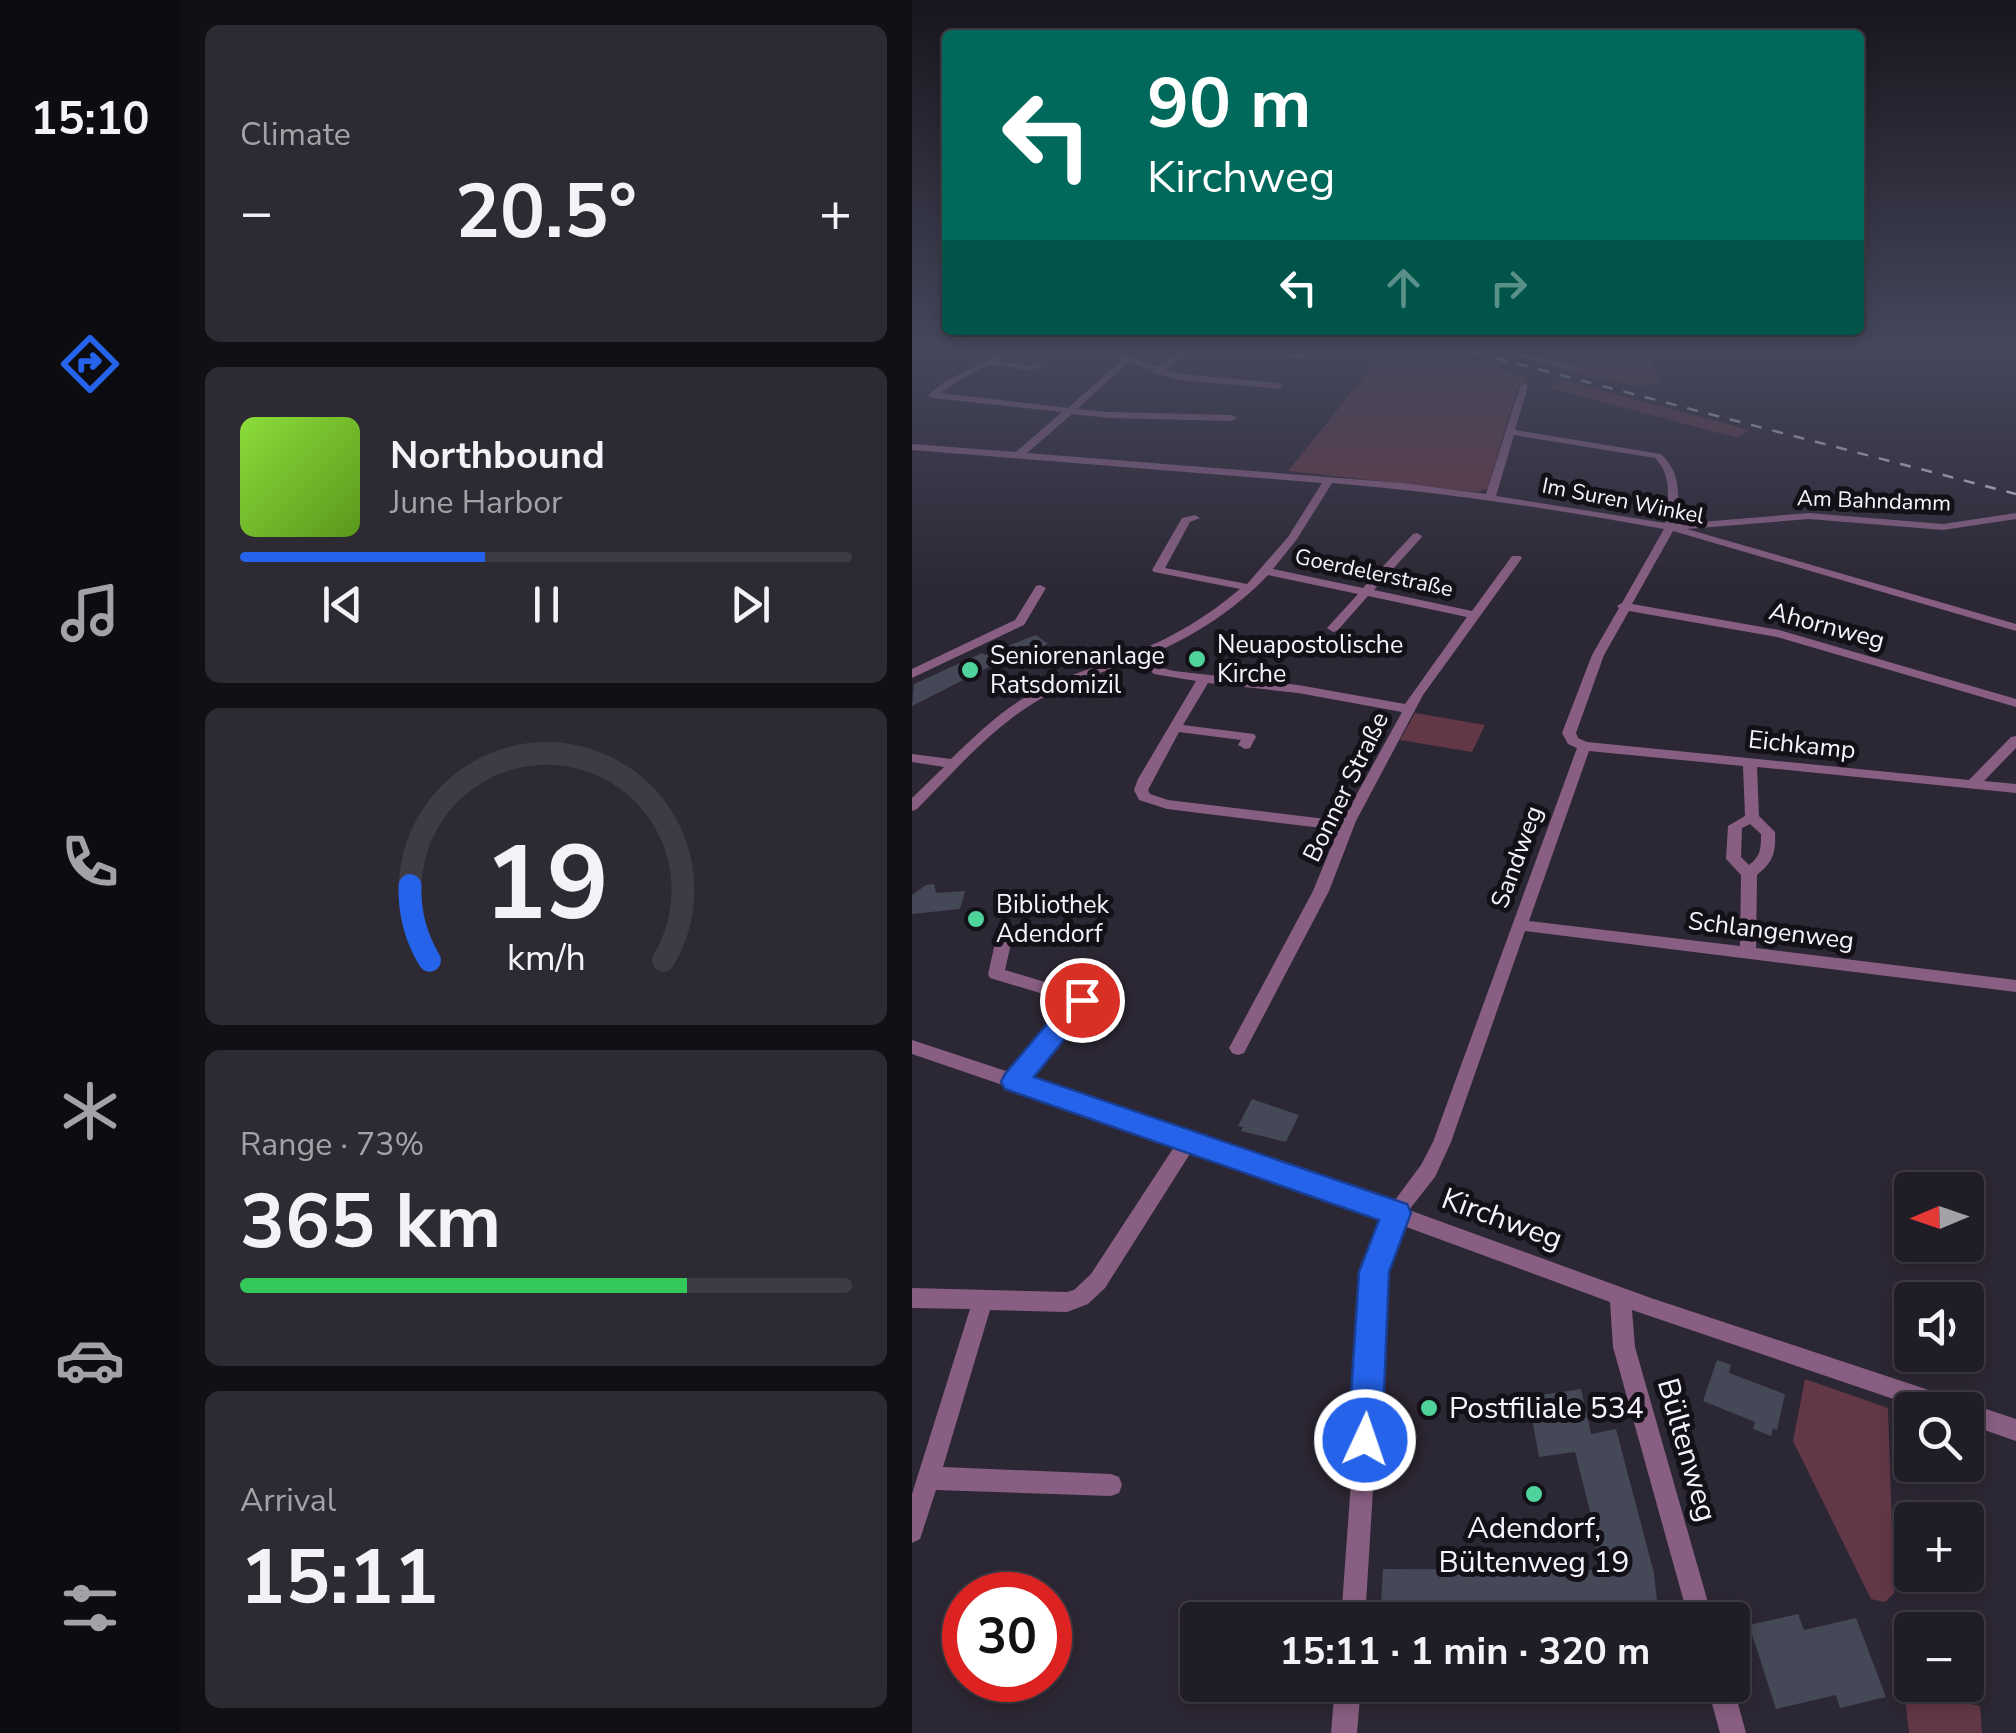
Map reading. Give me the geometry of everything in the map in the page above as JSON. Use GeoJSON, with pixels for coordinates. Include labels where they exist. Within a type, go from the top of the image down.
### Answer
{"type":"FeatureCollection","features":[{"type":"Feature","properties":{"kind":"street"},"geometry":{"type":"LineString","coordinates":[[1018,456],[1049,428]]}},
{"type":"Feature","properties":{"kind":"street"},"geometry":{"type":"LineString","coordinates":[[1490,497],[1512,428]]}},
{"type":"Feature","properties":{"kind":"street"},"geometry":{"type":"LineString","coordinates":[[1511,432],[1658,456],[1664,460],[1673,481],[1670,528]]}},
{"type":"Feature","properties":{"kind":"street","name":"Im Suren Winkel"},"geometry":{"type":"LineString","coordinates":[[912,447],[1329,480],[1490,497],[1670,528],[2016,628]]}},
{"type":"Feature","properties":{"kind":"street"},"geometry":{"type":"LineString","coordinates":[[912,806],[1034,697],[1140,655],[1214,620],[1267,571],[1302,526],[1329,480]]}},
{"type":"Feature","properties":{"kind":"street","name":"Am Bahndamm"},"geometry":{"type":"LineString","coordinates":[[1670,528],[1809,516],[1943,527],[2016,516]]}},
{"type":"Feature","properties":{"kind":"street"},"geometry":{"type":"LineString","coordinates":[[1195,518],[1186,520],[1158,570],[1251,588]]}},
{"type":"Feature","properties":{"kind":"street","name":"Sandweg"},"geometry":{"type":"LineString","coordinates":[[1354,1602],[1374,1272],[1396,1213],[1428,1172],[1442,1142],[1584,746],[1573,741],[1569,732],[1598,654],[1670,528]]}},
{"type":"Feature","properties":{"kind":"street"},"geometry":{"type":"LineString","coordinates":[[1333,628],[1417,536]]}},
{"type":"Feature","properties":{"kind":"street","name":"Bonner Straße"},"geometry":{"type":"LineString","coordinates":[[1238,1048],[1313,908],[1347,826],[1410,708],[1472,615],[1516,558]]}},
{"type":"Feature","properties":{"kind":"street","name":"Goerdelerstraße"},"geometry":{"type":"LineString","coordinates":[[1267,571],[1472,615]]}},
{"type":"Feature","properties":{"kind":"street"},"geometry":{"type":"LineString","coordinates":[[912,674],[1020,622],[1040,588]]}},
{"type":"Feature","properties":{"kind":"street","name":"Ahornweg"},"geometry":{"type":"LineString","coordinates":[[1623,606],[1779,634],[2016,704]]}},
{"type":"Feature","properties":{"kind":"street"},"geometry":{"type":"LineString","coordinates":[[1140,655],[1158,671],[1298,688],[1410,708]]}},
{"type":"Feature","properties":{"kind":"street"},"geometry":{"type":"LineString","coordinates":[[1204,678],[1142,786],[1144,797],[1167,804],[1347,826]]}},
{"type":"Feature","properties":{"kind":"street"},"geometry":{"type":"LineString","coordinates":[[1175,728],[1249,737],[1245,745]]}},
{"type":"Feature","properties":{"kind":"street"},"geometry":{"type":"LineString","coordinates":[[1972,785],[2016,740]]}},
{"type":"Feature","properties":{"kind":"street","name":"Eichkamp"},"geometry":{"type":"LineString","coordinates":[[1584,746],[2016,789]]}},
{"type":"Feature","properties":{"kind":"street"},"geometry":{"type":"LineString","coordinates":[[912,758],[956,764]]}},
{"type":"Feature","properties":{"kind":"street"},"geometry":{"type":"LineString","coordinates":[[1749,874],[1764,865],[1768,857],[1768,832],[1752,818],[1750,762]]}},
{"type":"Feature","properties":{"kind":"street"},"geometry":{"type":"LineString","coordinates":[[1748,952],[1749,874],[1733,858],[1732,832],[1735,826],[1752,818]]}},
{"type":"Feature","properties":{"kind":"street","name":"Schlangenweg"},"geometry":{"type":"LineString","coordinates":[[1519,925],[2016,986]]}},
{"type":"Feature","properties":{"kind":"street"},"geometry":{"type":"LineString","coordinates":[[1004,939],[996,974],[1082,1000],[1015,1082]]}},
{"type":"Feature","properties":{"kind":"street","name":"Kirchweg"},"geometry":{"type":"LineString","coordinates":[[912,1046],[1905,1392]]}},
{"type":"Feature","properties":{"kind":"street"},"geometry":{"type":"LineString","coordinates":[[912,1298],[1067,1302],[1092,1289],[1188,1140]]}},
{"type":"Feature","properties":{"kind":"street","name":"Bültenweg"},"geometry":{"type":"LineString","coordinates":[[1620,1295],[1624,1347],[1696,1602]]}},
{"type":"Feature","properties":{"kind":"street"},"geometry":{"type":"LineString","coordinates":[[912,1531],[983,1300]]}},
{"type":"Feature","properties":{"kind":"street"},"geometry":{"type":"LineString","coordinates":[[1984,1419],[2016,1430]]}},
{"type":"Feature","properties":{"kind":"street"},"geometry":{"type":"LineString","coordinates":[[928,1478],[1111,1484]]}},
{"type":"Feature","properties":{"kind":"street"},"geometry":{"type":"LineString","coordinates":[[1344,1733],[1347,1702]]}},
{"type":"Feature","properties":{"kind":"street"},"geometry":{"type":"LineString","coordinates":[[1725,1702],[1733,1733]]}},
{"type":"Feature","properties":{"kind":"shaded area"},"geometry":{"type":"Polygon","coordinates":[[[1323,428],[1506,428],[1487,489],[1477,492],[1288,471],[1323,428]]]}},
{"type":"Feature","properties":{"kind":"shaded area"},"geometry":{"type":"Polygon","coordinates":[[[1700,428],[1749,430],[1738,438],[1700,428]]]}},
{"type":"Feature","properties":{"kind":"shaded area"},"geometry":{"type":"Polygon","coordinates":[[[1415,713],[1485,725],[1472,752],[1400,740],[1415,713]]]}},
{"type":"Feature","properties":{"kind":"shaded area"},"geometry":{"type":"Polygon","coordinates":[[[1805,1379],[1888,1408],[1894,1593],[1885,1602],[1871,1599],[1793,1441],[1805,1379]]]}},
{"type":"Feature","properties":{"kind":"shaded area"},"geometry":{"type":"Polygon","coordinates":[[[1905,1702],[1962,1702],[1980,1706],[1982,1733],[1909,1733],[1905,1702]]]}},
{"type":"Feature","properties":{"kind":"building","name":"Seniorenanlage Ratsdomizil"},"geometry":{"type":"Polygon","coordinates":[[[1036,635],[1048,644],[999,667],[991,666],[912,706],[914,684],[982,653],[1036,635]]]}},
{"type":"Feature","properties":{"kind":"building"},"geometry":{"type":"Polygon","coordinates":[[[934,884],[936,893],[965,891],[960,909],[912,914],[912,895],[934,884]]]}},
{"type":"Feature","properties":{"kind":"building"},"geometry":{"type":"Polygon","coordinates":[[[1252,1099],[1299,1115],[1286,1142],[1241,1131],[1243,1127],[1238,1126],[1252,1099]]]}},
{"type":"Feature","properties":{"kind":"building"},"geometry":{"type":"Polygon","coordinates":[[[1717,1360],[1731,1365],[1729,1373],[1785,1394],[1777,1430],[1773,1428],[1771,1436],[1753,1429],[1755,1422],[1703,1401],[1717,1360]]]}},
{"type":"Feature","properties":{"kind":"building"},"geometry":{"type":"Polygon","coordinates":[[[1581,1389],[1591,1434],[1616,1429],[1654,1573],[1657,1602],[1381,1602],[1383,1569],[1597,1570],[1596,1535],[1575,1452],[1539,1457],[1528,1397],[1581,1389]]]}},
{"type":"Feature","properties":{"kind":"building"},"geometry":{"type":"Polygon","coordinates":[[[1798,1614],[1804,1630],[1856,1618],[1886,1697],[1840,1708],[1836,1695],[1776,1709],[1750,1625],[1798,1614]]]}},
{"type":"Feature","properties":{"kind":"railway"},"geometry":{"type":"LineString","coordinates":[[1763,428],[2016,494]]}},
{"type":"Feature","properties":{"kind":"place","name":"Neuapostolische Kirche"},"geometry":{"type":"Point","coordinates":[1197,659]}},
{"type":"Feature","properties":{"kind":"place","name":"Seniorenanlage Ratsdomizil"},"geometry":{"type":"Point","coordinates":[970,670]}},
{"type":"Feature","properties":{"kind":"place","name":"Bibliothek Adendorf"},"geometry":{"type":"Point","coordinates":[976,919]}},
{"type":"Feature","properties":{"kind":"place","name":"Postfiliale 534"},"geometry":{"type":"Point","coordinates":[1429,1408]}},
{"type":"Feature","properties":{"kind":"place","name":"Adendorf, Bültenweg 19"},"geometry":{"type":"Point","coordinates":[1534,1494]}},
{"type":"Feature","properties":{"kind":"route"},"geometry":{"type":"LineString","coordinates":[[1082,1000],[1015,1082],[1396,1213],[1374,1272],[1365,1440]]}}]}
